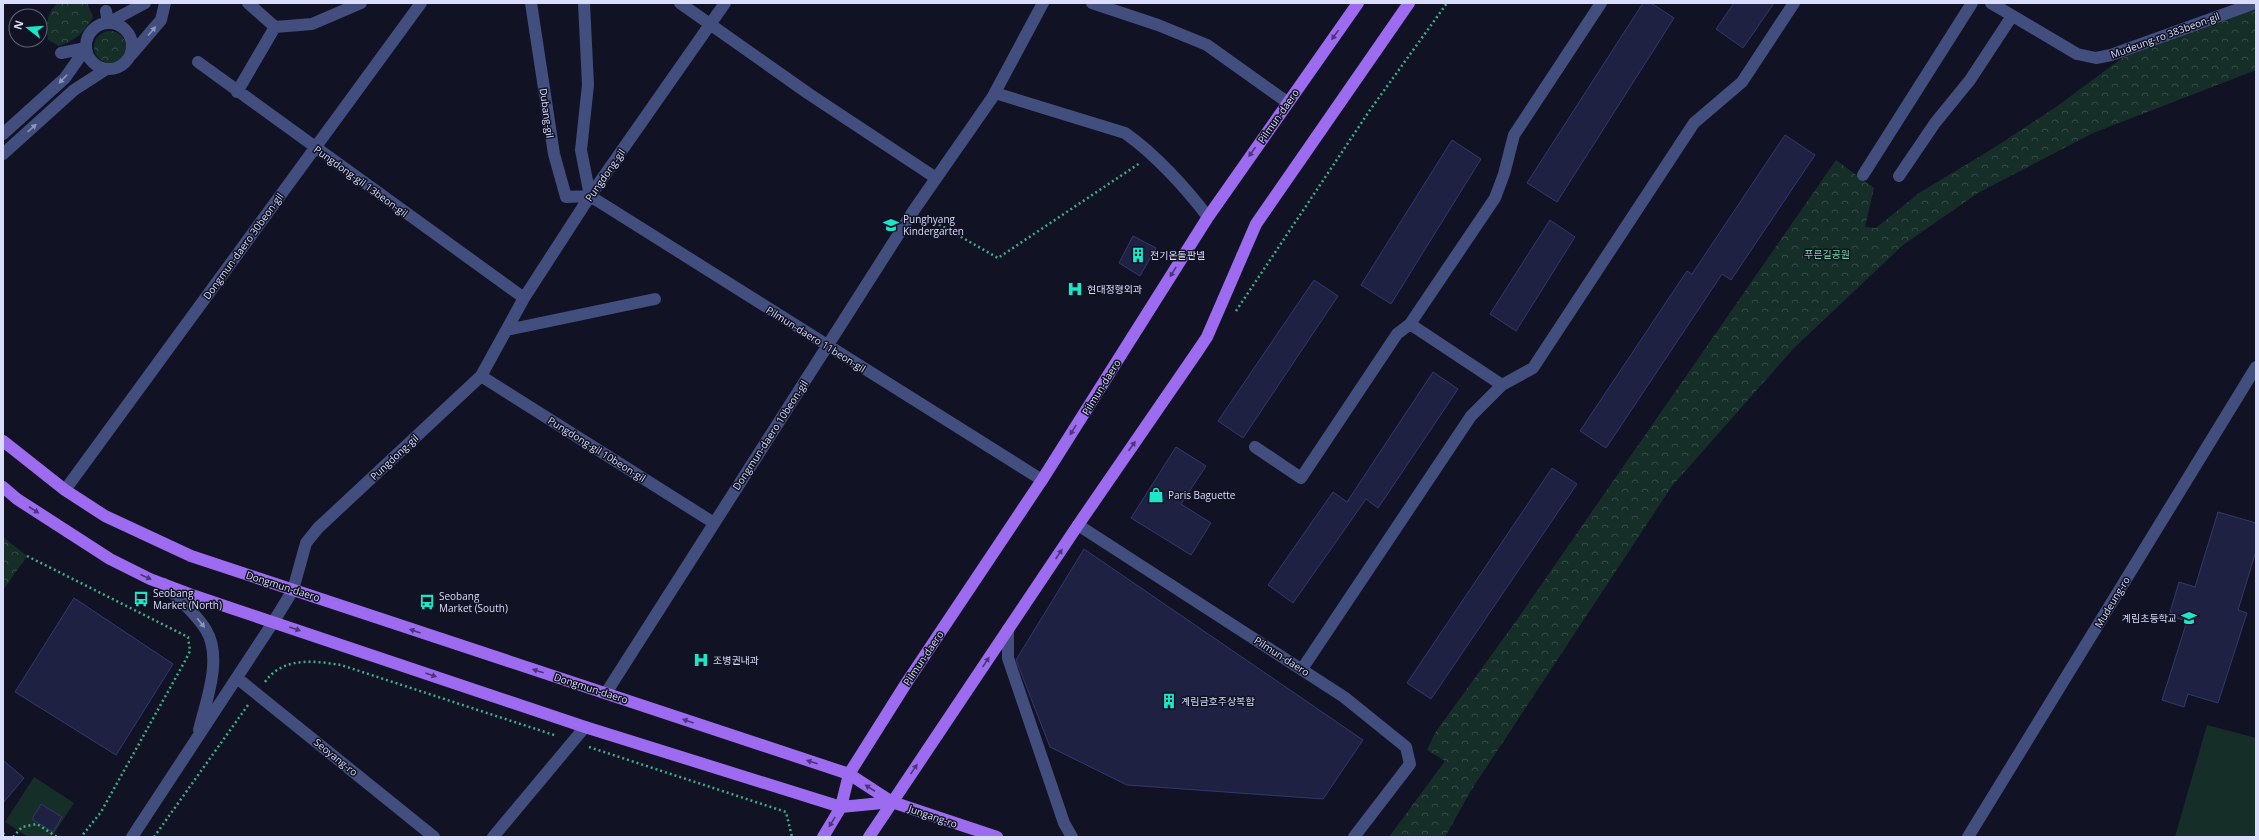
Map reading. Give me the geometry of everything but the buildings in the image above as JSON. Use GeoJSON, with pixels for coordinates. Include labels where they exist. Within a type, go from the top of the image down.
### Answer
{"type":"FeatureCollection","features":[{"type":"Feature","properties":{"kind":"main road","name":"Pilmun-daero"},"geometry":{"type":"LineString","coordinates":[[823,837],[841,807],[849,774],[911,676],[1042,480],[1208,217],[1287,102],[1358,3]]}},
{"type":"Feature","properties":{"kind":"main road"},"geometry":{"type":"LineString","coordinates":[[869,837],[1078,524],[1204,342],[1256,224],[1409,3]]}},
{"type":"Feature","properties":{"kind":"main road","name":"Dongmun-daero"},"geometry":{"type":"LineString","coordinates":[[3,441],[65,490],[105,516],[158,542],[191,556],[849,774],[892,802]]}},
{"type":"Feature","properties":{"kind":"main road"},"geometry":{"type":"LineString","coordinates":[[3,487],[17,499],[110,559],[164,584],[584,727],[841,807],[892,802]]}},
{"type":"Feature","properties":{"kind":"main road","name":"Jungang-ro"},"geometry":{"type":"LineString","coordinates":[[892,802],[997,837]]}},
{"type":"Feature","properties":{"kind":"street"},"geometry":{"type":"LineString","coordinates":[[3,134],[65,78],[86,48],[87,40],[95,28],[107,17],[146,3]]}},
{"type":"Feature","properties":{"kind":"street"},"geometry":{"type":"LineString","coordinates":[[3,154],[74,90],[105,70],[121,67],[161,20],[165,3]]}},
{"type":"Feature","properties":{"kind":"street"},"geometry":{"type":"LineString","coordinates":[[248,3],[275,27],[312,24],[361,3]]}},
{"type":"Feature","properties":{"kind":"street","name":"Dongmun-daero 30beon-gil"},"geometry":{"type":"LineString","coordinates":[[65,490],[421,3]]}},
{"type":"Feature","properties":{"kind":"street","name":"Dubang-gil"},"geometry":{"type":"LineString","coordinates":[[531,3],[550,135],[561,184],[566,197],[590,196]]}},
{"type":"Feature","properties":{"kind":"street"},"geometry":{"type":"LineString","coordinates":[[584,3],[588,85],[581,150],[590,196]]}},
{"type":"Feature","properties":{"kind":"street"},"geometry":{"type":"LineString","coordinates":[[680,3],[809,94],[936,178]]}},
{"type":"Feature","properties":{"kind":"street","name":"Pungdong-gil"},"geometry":{"type":"LineString","coordinates":[[293,590],[306,543],[318,528],[481,376],[524,298],[590,196],[725,3]]}},
{"type":"Feature","properties":{"kind":"street","name":"Dongmun-daero 10beon-gil"},"geometry":{"type":"LineString","coordinates":[[606,693],[914,210],[995,93],[1043,3]]}},
{"type":"Feature","properties":{"kind":"street"},"geometry":{"type":"LineString","coordinates":[[1092,3],[1158,25],[1207,45],[1287,102]]}},
{"type":"Feature","properties":{"kind":"street"},"geometry":{"type":"LineString","coordinates":[[1255,447],[1301,478],[1397,334],[1410,324],[1495,198],[1504,174],[1514,135],[1601,3]]}},
{"type":"Feature","properties":{"kind":"street"},"geometry":{"type":"LineString","coordinates":[[1302,669],[1471,416],[1502,385],[1532,368],[1694,123],[1742,82],[1794,3]]}},
{"type":"Feature","properties":{"kind":"street"},"geometry":{"type":"LineString","coordinates":[[1863,175],[1972,3]]}},
{"type":"Feature","properties":{"kind":"street"},"geometry":{"type":"LineString","coordinates":[[1899,176],[1935,123],[1970,80],[2012,16],[1991,3]]}},
{"type":"Feature","properties":{"kind":"street","name":"Mudeung-ro 383beon-gil"},"geometry":{"type":"LineString","coordinates":[[2012,16],[2077,54],[2096,58],[2111,55],[2255,3]]}},
{"type":"Feature","properties":{"kind":"street"},"geometry":{"type":"LineString","coordinates":[[107,17],[128,32],[133,47],[132,55]]}},
{"type":"Feature","properties":{"kind":"street"},"geometry":{"type":"LineString","coordinates":[[237,92],[275,27]]}},
{"type":"Feature","properties":{"kind":"street"},"geometry":{"type":"LineString","coordinates":[[61,53],[86,48]]}},
{"type":"Feature","properties":{"kind":"street"},"geometry":{"type":"LineString","coordinates":[[86,48],[91,61],[105,70]]}},
{"type":"Feature","properties":{"kind":"street","name":"Pungdong-gil 13beon-gil"},"geometry":{"type":"LineString","coordinates":[[198,62],[237,92],[524,298]]}},
{"type":"Feature","properties":{"kind":"street"},"geometry":{"type":"LineString","coordinates":[[995,93],[1125,133],[1139,142],[1196,201],[1208,217]]}},
{"type":"Feature","properties":{"kind":"street","name":"Pilmun-daero 11beon-gil"},"geometry":{"type":"LineString","coordinates":[[590,196],[1042,480]]}},
{"type":"Feature","properties":{"kind":"street"},"geometry":{"type":"LineString","coordinates":[[507,330],[655,299]]}},
{"type":"Feature","properties":{"kind":"street"},"geometry":{"type":"LineString","coordinates":[[1410,324],[1502,385]]}},
{"type":"Feature","properties":{"kind":"street","name":"Mudeung-ro"},"geometry":{"type":"LineString","coordinates":[[1968,837],[2256,367]]}},
{"type":"Feature","properties":{"kind":"street","name":"Pungdong-gil 10beon-gil"},"geometry":{"type":"LineString","coordinates":[[481,376],[714,523]]}},
{"type":"Feature","properties":{"kind":"street","name":"Pilmun-daero"},"geometry":{"type":"LineString","coordinates":[[1078,524],[1344,697],[1406,747],[1410,764],[1354,837]]}},
{"type":"Feature","properties":{"kind":"street"},"geometry":{"type":"LineString","coordinates":[[164,584],[200,621],[211,640],[213,666],[197,738]]}},
{"type":"Feature","properties":{"kind":"street"},"geometry":{"type":"LineString","coordinates":[[132,837],[293,590]]}},
{"type":"Feature","properties":{"kind":"street"},"geometry":{"type":"LineString","coordinates":[[1008,629],[1008,658],[1064,823],[1072,837]]}},
{"type":"Feature","properties":{"kind":"street","name":"Seoyang-ro"},"geometry":{"type":"LineString","coordinates":[[237,678],[434,837]]}},
{"type":"Feature","properties":{"kind":"street"},"geometry":{"type":"LineString","coordinates":[[493,837],[584,727]]}},
{"type":"Feature","properties":{"kind":"path"},"geometry":{"type":"LineString","coordinates":[[914,210],[998,258],[1152,156]]}},
{"type":"Feature","properties":{"kind":"path"},"geometry":{"type":"LineString","coordinates":[[27,556],[171,630],[188,636],[190,651],[188,656],[101,812],[81,837]]}},
{"type":"Feature","properties":{"kind":"path"},"geometry":{"type":"LineString","coordinates":[[154,837],[268,677],[284,666],[309,660],[342,665],[786,812],[792,837]]}},
{"type":"Feature","properties":{"kind":"path"},"geometry":{"type":"LineString","coordinates":[[14,837],[22,827],[37,824],[57,837]]}},
{"type":"Feature","properties":{"kind":"path"},"geometry":{"type":"LineString","coordinates":[[3,833],[7,837]]}},
{"type":"Feature","properties":{"kind":"green space"},"geometry":{"type":"Polygon","coordinates":[[[58,3],[87,3],[93,17],[87,27],[79,35],[59,46],[48,40],[48,20],[54,7],[58,3]]]}},
{"type":"Feature","properties":{"kind":"green space","name":"푸른길공원"},"geometry":{"type":"Polygon","coordinates":[[[2256,9],[2256,70],[2093,133],[1978,193],[1903,245],[1793,349],[1672,486],[1470,792],[1445,837],[1389,837],[1445,761],[1427,750],[1435,733],[1516,621],[1836,160],[1874,188],[1865,227],[1876,228],[1919,193],[1992,149],[2056,107],[2122,58],[2218,21],[2256,9]]]}},
{"type":"Feature","properties":{"kind":"green space"},"geometry":{"type":"Polygon","coordinates":[[[110,31],[121,36],[126,47],[121,58],[110,63],[99,58],[94,47],[99,36],[110,31]]]}},
{"type":"Feature","properties":{"kind":"green space"},"geometry":{"type":"Polygon","coordinates":[[[3,537],[27,556],[3,590],[3,537]]]}},
{"type":"Feature","properties":{"kind":"green space"},"geometry":{"type":"Polygon","coordinates":[[[2207,725],[2256,738],[2256,837],[2175,837],[2207,725]]]}},
{"type":"Feature","properties":{"kind":"green space"},"geometry":{"type":"Polygon","coordinates":[[[34,777],[74,803],[52,837],[28,837],[5,822],[34,777]]]}},
{"type":"Feature","properties":{"kind":"place","name":"Punghyang Kindergarten"},"geometry":{"type":"Point","coordinates":[891,225]}},
{"type":"Feature","properties":{"kind":"place","name":"전기온돌판넬"},"geometry":{"type":"Point","coordinates":[1138,255]}},
{"type":"Feature","properties":{"kind":"place","name":"현대정형외과"},"geometry":{"type":"Point","coordinates":[1075,289]}},
{"type":"Feature","properties":{"kind":"place","name":"Paris Baguette"},"geometry":{"type":"Point","coordinates":[1156,495]}},
{"type":"Feature","properties":{"kind":"place","name":"Seobang Market (North)"},"geometry":{"type":"Point","coordinates":[141,599]}},
{"type":"Feature","properties":{"kind":"place","name":"Seobang Market (South)"},"geometry":{"type":"Point","coordinates":[427,602]}},
{"type":"Feature","properties":{"kind":"place","name":"계림초등학교"},"geometry":{"type":"Point","coordinates":[2189,618]}},
{"type":"Feature","properties":{"kind":"place","name":"조병권내과"},"geometry":{"type":"Point","coordinates":[701,660]}},
{"type":"Feature","properties":{"kind":"place","name":"계림금호주상복합"},"geometry":{"type":"Point","coordinates":[1169,701]}}]}
